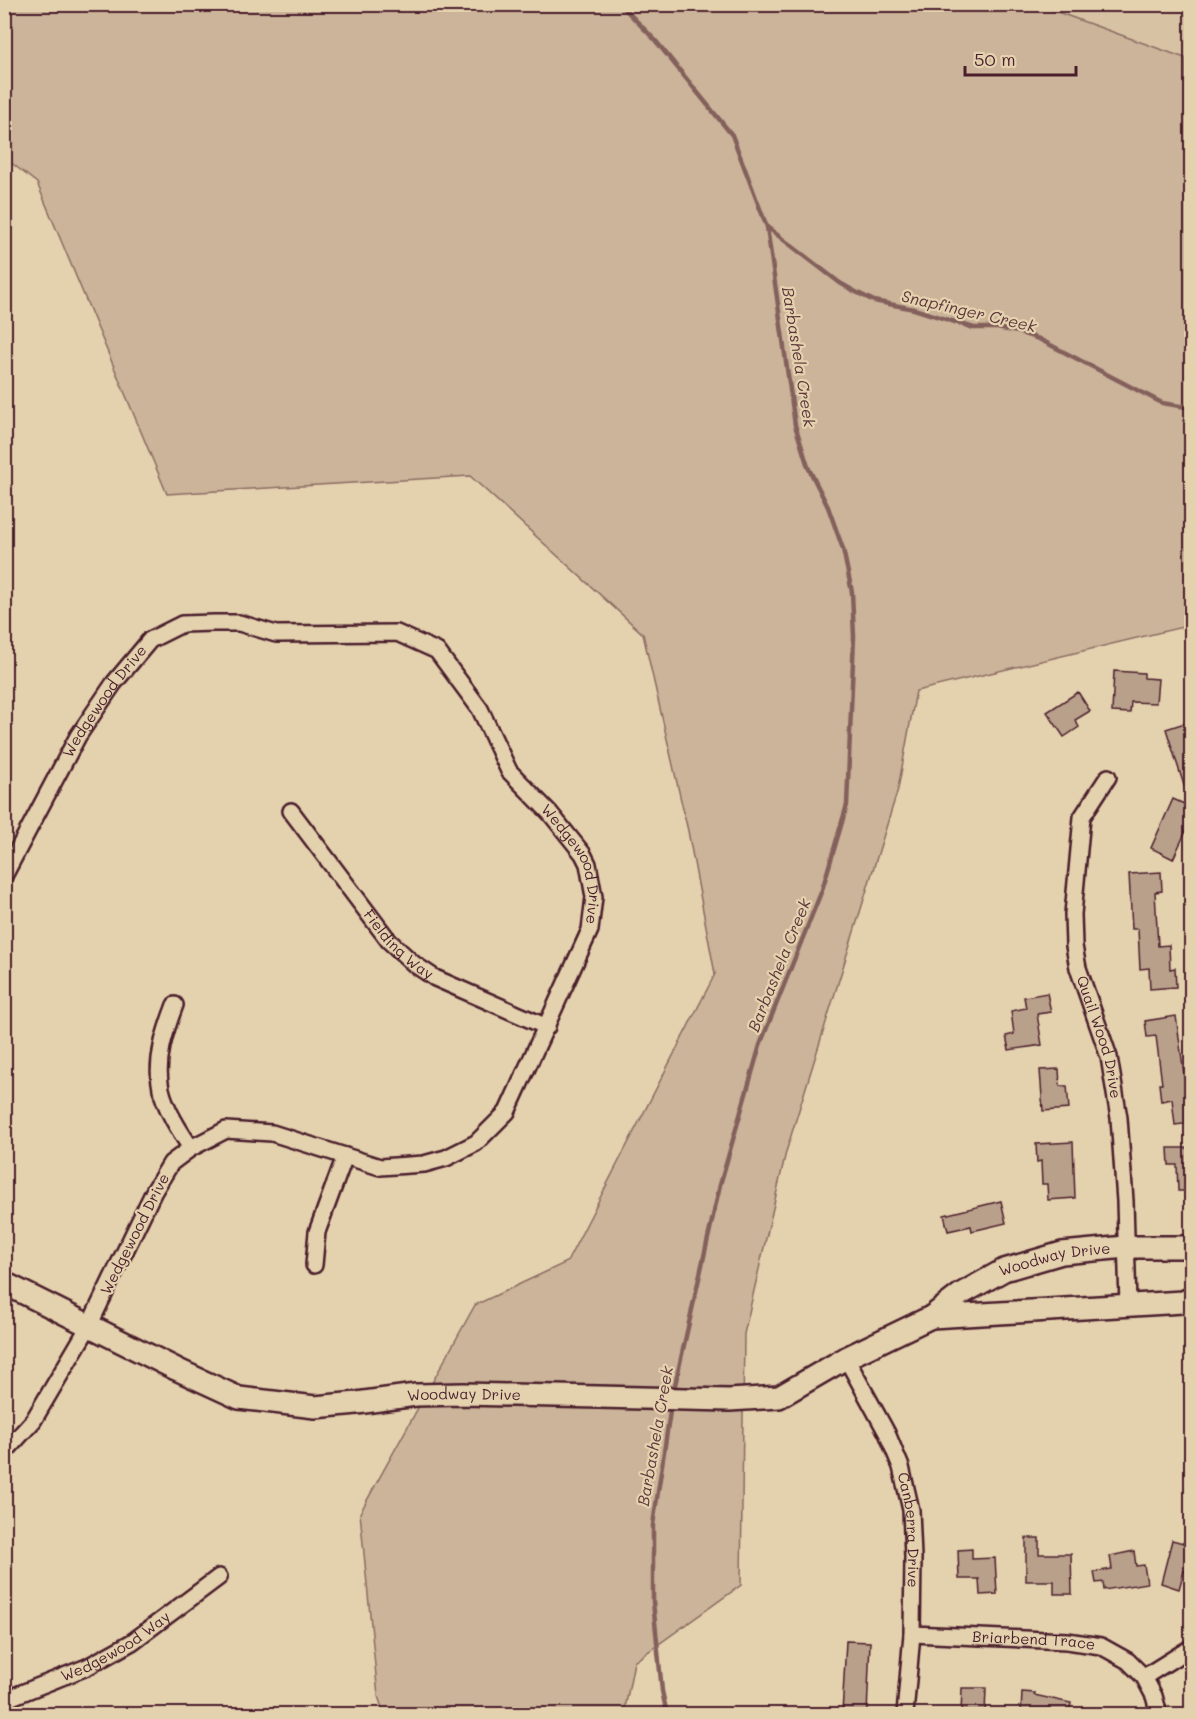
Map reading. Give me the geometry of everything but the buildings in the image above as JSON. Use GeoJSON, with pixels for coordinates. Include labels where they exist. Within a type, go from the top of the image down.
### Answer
{"type":"FeatureCollection","features":[{"type":"Feature","properties":{"kind":"street","name":"Wedgewood Drive"},"geometry":{"type":"LineString","coordinates":[[4,876],[78,736],[114,683],[150,640],[182,624],[214,622],[239,623],[276,634],[397,633],[437,651],[480,709],[509,771],[550,813],[584,854],[594,897],[590,930],[507,1112],[476,1143],[446,1158],[424,1164],[380,1167],[272,1133],[226,1130],[191,1148],[171,1163],[154,1191],[89,1326],[33,1421],[4,1453]]}},
{"type":"Feature","properties":{"kind":"street","name":"Quail Wood Drive"},"geometry":{"type":"LineString","coordinates":[[1108,777],[1082,817],[1072,914],[1078,968],[1109,1057],[1119,1118],[1125,1201],[1128,1305]]}},
{"type":"Feature","properties":{"kind":"street","name":"Fielding Way"},"geometry":{"type":"LineString","coordinates":[[291,812],[389,941],[414,964],[435,978],[547,1027]]}},
{"type":"Feature","properties":{"kind":"street"},"geometry":{"type":"LineString","coordinates":[[175,1005],[165,1031],[162,1049],[159,1068],[161,1089],[176,1125],[191,1148]]}},
{"type":"Feature","properties":{"kind":"street"},"geometry":{"type":"LineString","coordinates":[[314,1265],[317,1232],[345,1156]]}},
{"type":"Feature","properties":{"kind":"street","name":"Woodway Drive"},"geometry":{"type":"LineString","coordinates":[[4,1283],[239,1398],[315,1407],[416,1395],[502,1394],[729,1400],[779,1397],[846,1358],[931,1317],[961,1294],[1004,1270],[1062,1253],[1126,1247],[1186,1247],[1191,1249]]}},
{"type":"Feature","properties":{"kind":"street","name":"Woodway Drive"},"geometry":{"type":"LineString","coordinates":[[931,1317],[1183,1302],[1191,1298]]}},
{"type":"Feature","properties":{"kind":"street","name":"Canberra Drive"},"geometry":{"type":"LineString","coordinates":[[846,1358],[886,1433],[901,1467],[911,1510],[912,1634],[905,1714]]}},
{"type":"Feature","properties":{"kind":"street","name":"Wedgewood Way"},"geometry":{"type":"LineString","coordinates":[[4,1700],[87,1666],[132,1642],[219,1577]]}},
{"type":"Feature","properties":{"kind":"street","name":"Briarbend Trace"},"geometry":{"type":"LineString","coordinates":[[912,1634],[1067,1641],[1101,1646],[1128,1661],[1144,1677],[1154,1696],[1159,1714]]}},
{"type":"Feature","properties":{"kind":"street"},"geometry":{"type":"LineString","coordinates":[[1144,1677],[1191,1647]]}},
{"type":"Feature","properties":{"kind":"shaded area"},"geometry":{"type":"Polygon","coordinates":[[[1035,4],[1185,58],[1192,201],[1191,625],[916,691],[898,789],[786,1152],[744,1334],[741,1585],[634,1662],[624,1714],[384,1714],[378,1696],[360,1513],[475,1305],[567,1262],[715,974],[688,831],[643,634],[470,476],[167,494],[37,183],[5,158],[4,5],[1035,4]]]}},
{"type":"Feature","properties":{"kind":"shaded area"},"geometry":{"type":"Polygon","coordinates":[[[1035,5],[1191,5],[1191,60],[1185,58],[1035,5]]]}},
{"type":"Feature","properties":{"kind":"waterway","name":"Snapfinger Creek"},"geometry":{"type":"LineString","coordinates":[[620,4],[655,40],[732,135],[767,227],[840,283],[874,301],[914,309],[974,328],[997,328],[1039,339],[1162,403],[1192,408]]}},
{"type":"Feature","properties":{"kind":"waterway","name":"Barbashela Creek"},"geometry":{"type":"LineString","coordinates":[[673,1394],[720,1185],[760,1045],[822,890],[847,805],[854,637],[852,592],[843,549],[828,507],[808,467],[795,425],[767,227]]}},
{"type":"Feature","properties":{"kind":"waterway","name":"Barbashela Creek"},"geometry":{"type":"LineString","coordinates":[[667,1714],[662,1691],[653,1602],[653,1525],[671,1405]]}}]}
